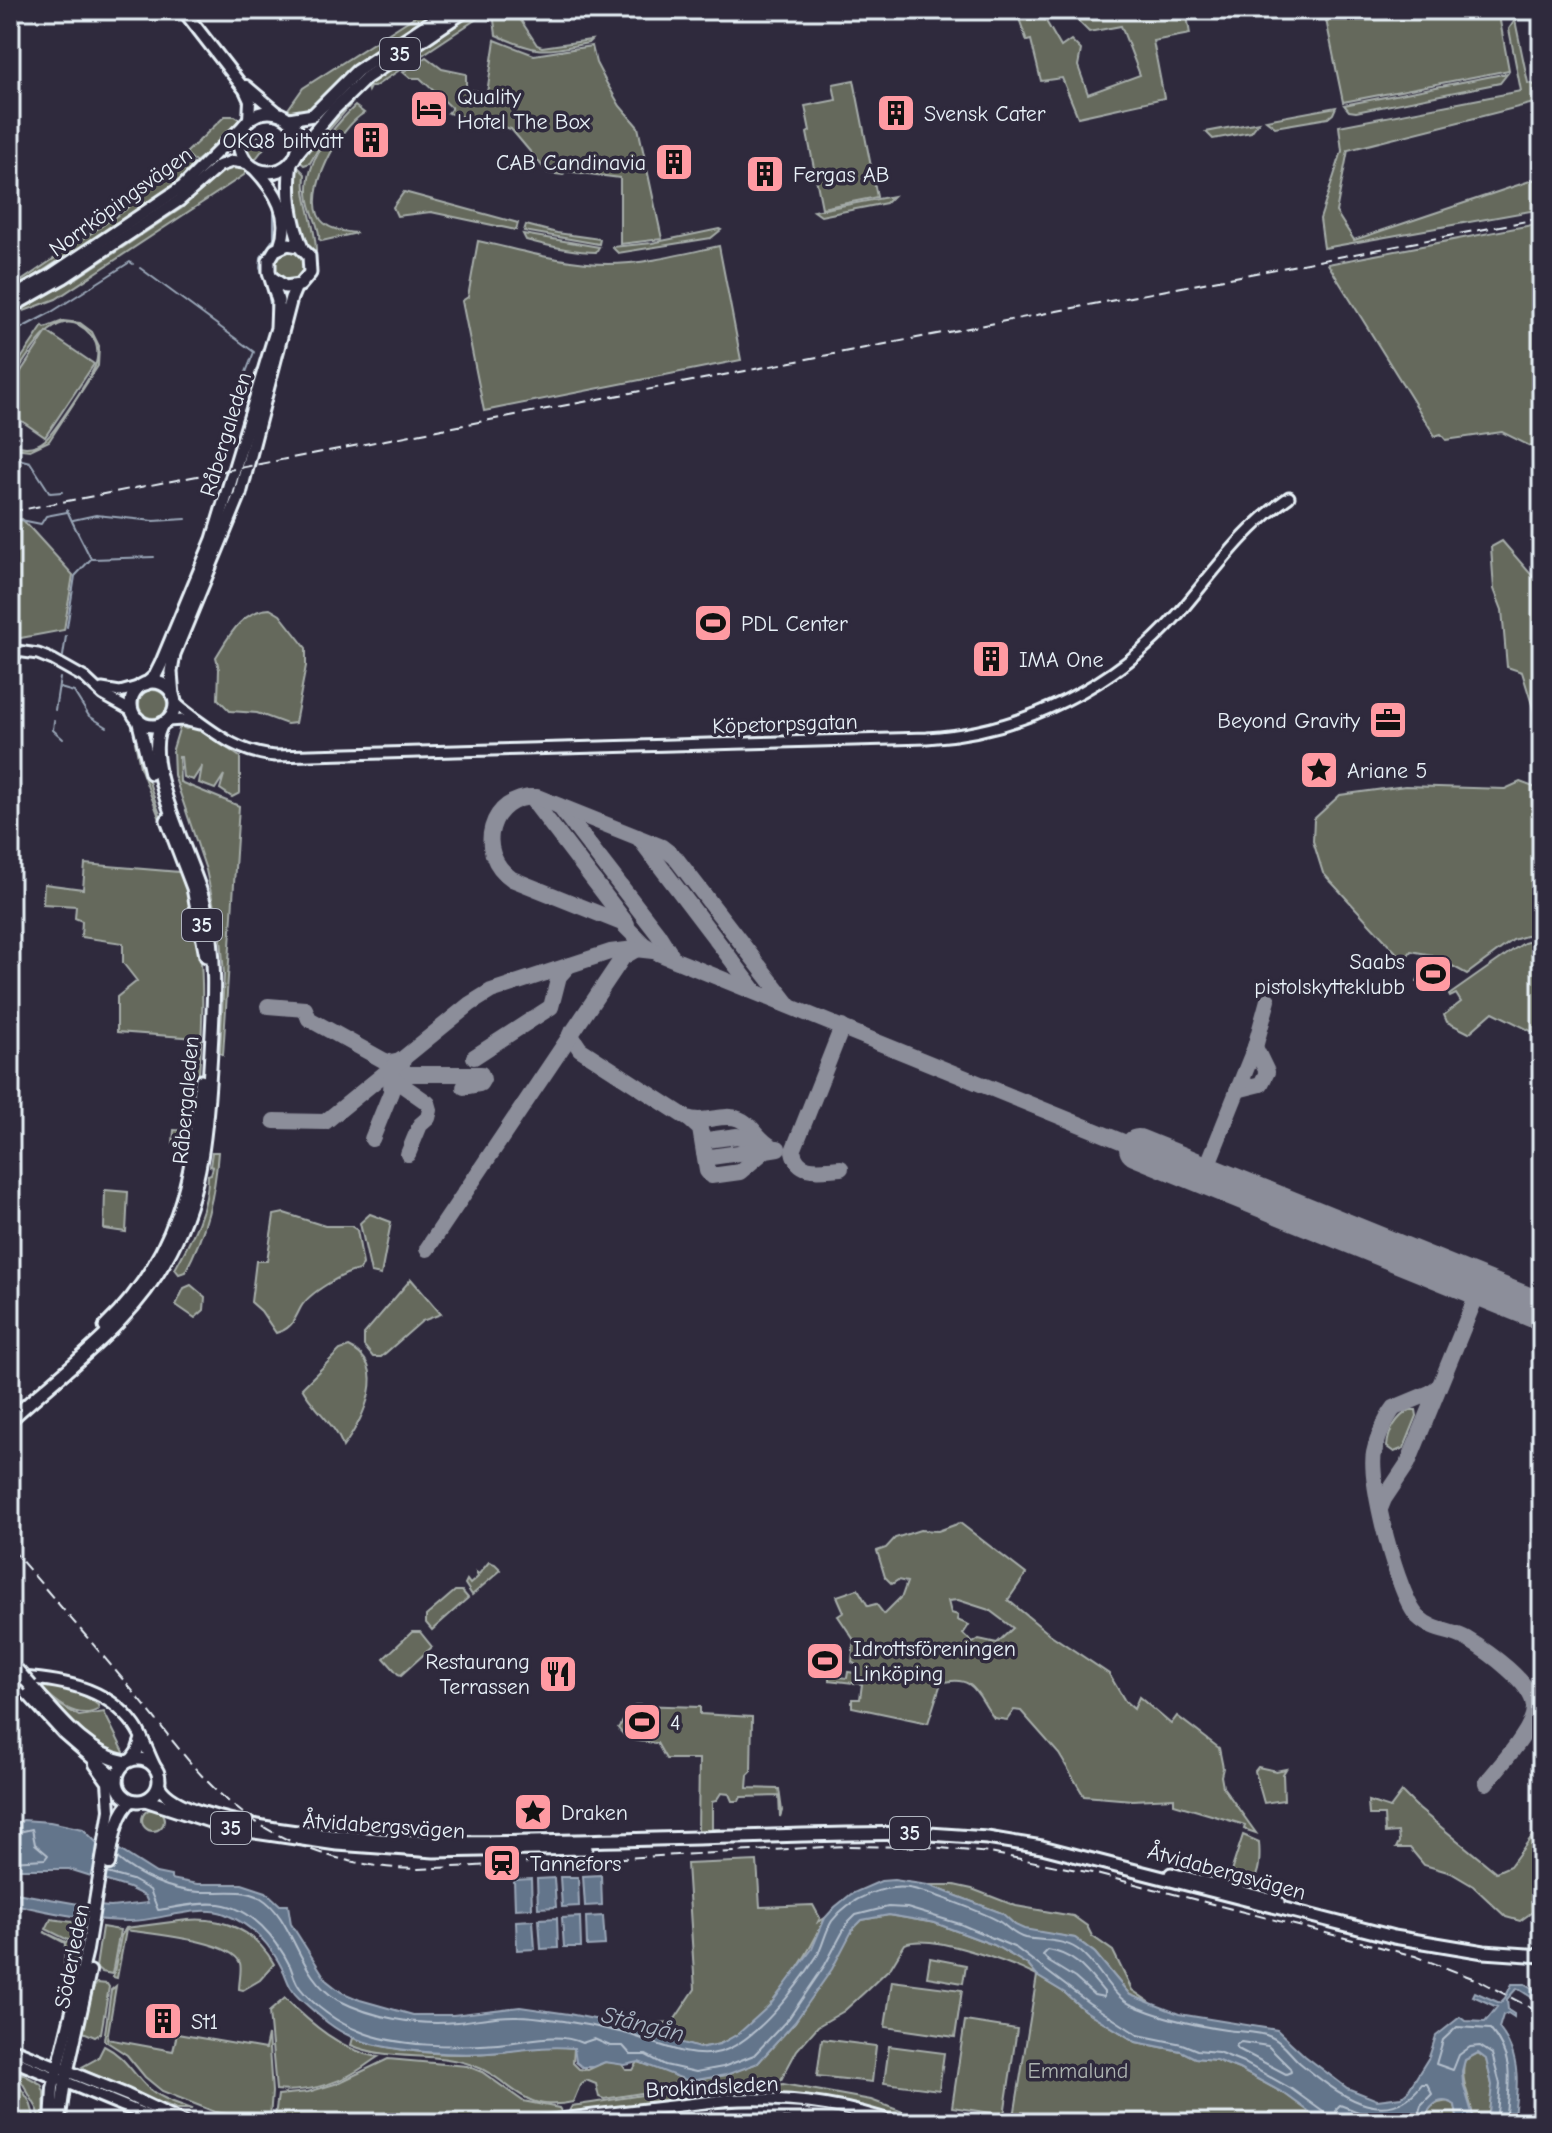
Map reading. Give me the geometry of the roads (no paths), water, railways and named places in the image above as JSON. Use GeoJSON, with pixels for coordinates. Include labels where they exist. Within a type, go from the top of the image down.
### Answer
{"type":"FeatureCollection","features":[{"type":"Feature","properties":{"kind":"main road"},"geometry":{"type":"LineString","coordinates":[[183,10],[238,79],[250,101],[239,145],[280,202],[284,232],[280,246],[269,260],[272,278],[280,285],[296,286]]}},
{"type":"Feature","properties":{"kind":"main road","name":"35"},"geometry":{"type":"LineString","coordinates":[[246,122],[261,113],[313,115],[357,71],[449,10]]}},
{"type":"Feature","properties":{"kind":"main road","name":"35"},"geometry":{"type":"LineString","coordinates":[[294,158],[333,110],[366,78],[466,10]]}},
{"type":"Feature","properties":{"kind":"main road"},"geometry":{"type":"LineString","coordinates":[[238,79],[283,116]]}},
{"type":"Feature","properties":{"kind":"main road","name":"35"},"geometry":{"type":"LineString","coordinates":[[283,116],[298,133],[290,201],[295,230],[309,256],[311,269],[306,280],[296,286]]}},
{"type":"Feature","properties":{"kind":"main road","name":"Norrköpingsvägen"},"geometry":{"type":"LineString","coordinates":[[10,298],[51,275],[182,187],[246,122]]}},
{"type":"Feature","properties":{"kind":"main road"},"geometry":{"type":"LineString","coordinates":[[251,165],[272,172],[294,158]]}},
{"type":"Feature","properties":{"kind":"main road","name":"Norrköpingsvägen"},"geometry":{"type":"LineString","coordinates":[[10,308],[63,278],[161,213],[219,166],[233,161],[251,165]]}},
{"type":"Feature","properties":{"kind":"main road"},"geometry":{"type":"LineString","coordinates":[[280,246],[291,244],[302,248]]}},
{"type":"Feature","properties":{"kind":"main road","name":"Råbergaleden"},"geometry":{"type":"LineString","coordinates":[[144,685],[155,676],[161,664],[213,539],[225,502],[277,328],[278,301],[272,278]]}},
{"type":"Feature","properties":{"kind":"main road","name":"Råbergaleden"},"geometry":{"type":"LineString","coordinates":[[174,699],[171,672],[174,654],[240,494],[296,286]]}},
{"type":"Feature","properties":{"kind":"main road"},"geometry":{"type":"LineString","coordinates":[[165,722],[150,726],[135,715],[133,697],[144,685],[162,685],[174,699]]}},
{"type":"Feature","properties":{"kind":"main road","name":"35"},"geometry":{"type":"LineString","coordinates":[[165,722],[173,712],[174,699]]}},
{"type":"Feature","properties":{"kind":"main road","name":"Råbergaleden"},"geometry":{"type":"LineString","coordinates":[[10,1410],[94,1338],[142,1284],[177,1219],[194,1156],[205,1015],[204,944],[193,888],[155,789],[135,715]]}},
{"type":"Feature","properties":{"kind":"main road","name":"Råbergaleden"},"geometry":{"type":"LineString","coordinates":[[10,1420],[115,1328],[149,1286],[181,1231],[200,1172],[209,1087],[213,959],[210,927],[200,886],[159,775],[155,742],[165,722]]}},
{"type":"Feature","properties":{"kind":"main road"},"geometry":{"type":"LineString","coordinates":[[12,1670],[91,1691],[119,1709],[136,1727],[159,1775],[159,1786],[152,1796],[139,1800]]}},
{"type":"Feature","properties":{"kind":"main road","name":"35"},"geometry":{"type":"LineString","coordinates":[[12,1670],[83,1751],[117,1782],[123,1795],[139,1800]]}},
{"type":"Feature","properties":{"kind":"main road","name":"35"},"geometry":{"type":"LineString","coordinates":[[26,1686],[85,1742],[104,1755],[129,1761],[141,1758],[154,1765]]}},
{"type":"Feature","properties":{"kind":"main road"},"geometry":{"type":"LineString","coordinates":[[117,1782],[119,1771],[137,1752],[141,1740]]}},
{"type":"Feature","properties":{"kind":"main road","name":"Söderleden"},"geometry":{"type":"LineString","coordinates":[[83,1751],[108,1782],[111,1836]]}},
{"type":"Feature","properties":{"kind":"main road","name":"Söderleden"},"geometry":{"type":"LineString","coordinates":[[51,2123],[51,2099],[62,2074],[93,1935],[116,1807],[117,1782]]}},
{"type":"Feature","properties":{"kind":"main road","name":"Åtvidabergsvägen"},"geometry":{"type":"LineString","coordinates":[[159,1786],[175,1802],[201,1813],[347,1837],[445,1843],[722,1839]]}},
{"type":"Feature","properties":{"kind":"main road","name":"Söderleden"},"geometry":{"type":"LineString","coordinates":[[111,1836],[122,1812],[139,1800]]}},
{"type":"Feature","properties":{"kind":"main road","name":"Åtvidabergsvägen"},"geometry":{"type":"LineString","coordinates":[[139,1800],[244,1831],[401,1850],[574,1849],[844,1834],[941,1834],[1020,1843],[1096,1860],[1347,1926],[1443,1947],[1542,1956]]}},
{"type":"Feature","properties":{"kind":"main road"},"geometry":{"type":"LineString","coordinates":[[10,2059],[34,2063],[55,2056],[69,2046],[77,2064],[90,2079]]}},
{"type":"Feature","properties":{"kind":"main road"},"geometry":{"type":"LineString","coordinates":[[10,2048],[34,2063],[165,2123]]}},
{"type":"Feature","properties":{"kind":"main road"},"geometry":{"type":"LineString","coordinates":[[34,2063],[51,2099]]}},
{"type":"Feature","properties":{"kind":"main road"},"geometry":{"type":"LineString","coordinates":[[62,2074],[90,2079],[186,2123]]}},
{"type":"Feature","properties":{"kind":"main road","name":"Söderleden"},"geometry":{"type":"LineString","coordinates":[[59,2123],[62,2074]]}},
{"type":"Feature","properties":{"kind":"main road","name":"Brokindsleden"},"geometry":{"type":"LineString","coordinates":[[530,2123],[756,2099],[846,2109],[896,2123]]}},
{"type":"Feature","properties":{"kind":"main road","name":"Brokindsleden"},"geometry":{"type":"LineString","coordinates":[[631,2123],[757,2111],[794,2113],[855,2123]]}},
{"type":"Feature","properties":{"kind":"street","name":"Köpetorpsgatan"},"geometry":{"type":"LineString","coordinates":[[165,722],[189,721],[241,749],[285,756],[927,738],[972,732],[1053,706],[1119,669],[1163,631],[1246,533],[1289,497]]}},
{"type":"Feature","properties":{"kind":"street"},"geometry":{"type":"LineString","coordinates":[[10,650],[38,654],[53,660],[135,715]]}},
{"type":"Feature","properties":{"kind":"street"},"geometry":{"type":"LineString","coordinates":[[91,684],[112,692],[144,685]]}},
{"type":"Feature","properties":{"kind":"street","name":"Köpetorpsgatan"},"geometry":{"type":"LineString","coordinates":[[174,699],[202,726]]}},
{"type":"Feature","properties":{"kind":"water"},"geometry":{"type":"Polygon","coordinates":[[[23,1820],[83,1829],[99,1845],[118,1849],[156,1873],[171,1876],[171,1879],[197,1884],[242,1884],[266,1892],[280,1905],[288,1905],[291,1924],[327,1981],[341,1992],[360,2000],[413,2015],[453,2015],[520,2007],[624,2025],[699,2048],[720,2044],[738,2034],[770,2005],[812,1949],[825,1918],[835,1907],[851,1894],[881,1881],[894,1880],[928,1885],[1002,1913],[1024,1929],[1075,1938],[1095,1953],[1130,1995],[1179,2014],[1277,2030],[1347,2088],[1377,2100],[1401,2097],[1408,2091],[1429,2057],[1436,2036],[1460,2017],[1465,2021],[1485,2022],[1497,2007],[1473,1996],[1475,1992],[1500,2003],[1512,1984],[1525,1984],[1542,1994],[1542,2004],[1517,1988],[1507,1999],[1508,2010],[1514,2017],[1508,2013],[1503,2015],[1499,2028],[1515,2062],[1517,2086],[1513,2123],[1488,2123],[1492,2085],[1486,2059],[1478,2053],[1465,2060],[1462,2071],[1473,2123],[1458,2123],[1455,2105],[1444,2101],[1434,2104],[1423,2123],[1325,2123],[1285,2094],[1239,2069],[1216,2060],[1195,2058],[1181,2051],[1136,2042],[1084,2010],[1065,1993],[1037,1976],[1028,1965],[994,1945],[935,1923],[889,1915],[862,1920],[853,1929],[832,1969],[795,2022],[758,2063],[726,2075],[686,2080],[639,2062],[625,2065],[605,2062],[582,2067],[576,2062],[574,2048],[467,2054],[404,2050],[367,2042],[330,2025],[294,1992],[279,1962],[260,1937],[245,1924],[225,1914],[203,1911],[116,1921],[10,1903],[10,1892],[84,1905],[111,1907],[148,1903],[145,1896],[129,1888],[69,1869],[10,1869],[10,1827],[23,1820]]]}},
{"type":"Feature","properties":{"kind":"water"},"geometry":{"type":"Polygon","coordinates":[[[601,1875],[602,1905],[585,1906],[583,1876],[601,1875]]]}},
{"type":"Feature","properties":{"kind":"water"},"geometry":{"type":"Polygon","coordinates":[[[560,1877],[578,1877],[579,1906],[562,1907],[560,1877]]]}},
{"type":"Feature","properties":{"kind":"water"},"geometry":{"type":"Polygon","coordinates":[[[554,1878],[556,1907],[538,1908],[537,1879],[554,1878]]]}},
{"type":"Feature","properties":{"kind":"water"},"geometry":{"type":"Polygon","coordinates":[[[531,1879],[532,1908],[515,1909],[514,1880],[531,1879]]]}},
{"type":"Feature","properties":{"kind":"water"},"geometry":{"type":"Polygon","coordinates":[[[603,1916],[605,1945],[587,1946],[586,1917],[603,1916]]]}},
{"type":"Feature","properties":{"kind":"water"},"geometry":{"type":"Polygon","coordinates":[[[580,1917],[581,1947],[564,1947],[562,1918],[580,1917]]]}},
{"type":"Feature","properties":{"kind":"water"},"geometry":{"type":"Polygon","coordinates":[[[557,1918],[558,1948],[541,1949],[539,1919],[557,1918]]]}},
{"type":"Feature","properties":{"kind":"water"},"geometry":{"type":"Polygon","coordinates":[[[533,1920],[535,1949],[517,1950],[516,1921],[533,1920]]]}},
{"type":"Feature","properties":{"kind":"waterway"},"geometry":{"type":"LineString","coordinates":[[272,317],[260,267],[261,257],[274,238],[274,209]]}},
{"type":"Feature","properties":{"kind":"waterway"},"geometry":{"type":"LineString","coordinates":[[10,334],[50,313],[130,262],[133,264]]}},
{"type":"Feature","properties":{"kind":"waterway"},"geometry":{"type":"LineString","coordinates":[[140,268],[254,352],[224,428]]}},
{"type":"Feature","properties":{"kind":"waterway"},"geometry":{"type":"LineString","coordinates":[[10,457],[30,462],[50,493],[62,492]]}},
{"type":"Feature","properties":{"kind":"waterway"},"geometry":{"type":"LineString","coordinates":[[67,510],[91,559],[75,576],[67,627]]}},
{"type":"Feature","properties":{"kind":"waterway"},"geometry":{"type":"LineString","coordinates":[[10,522],[21,520],[41,524],[46,516],[67,512]]}},
{"type":"Feature","properties":{"kind":"waterway"},"geometry":{"type":"LineString","coordinates":[[73,520],[96,515],[154,521],[186,519]]}},
{"type":"Feature","properties":{"kind":"waterway"},"geometry":{"type":"LineString","coordinates":[[92,559],[154,557]]}},
{"type":"Feature","properties":{"kind":"waterway"},"geometry":{"type":"LineString","coordinates":[[63,656],[66,636]]}},
{"type":"Feature","properties":{"kind":"waterway"},"geometry":{"type":"LineString","coordinates":[[55,710],[60,678]]}},
{"type":"Feature","properties":{"kind":"waterway"},"geometry":{"type":"LineString","coordinates":[[60,688],[74,692],[89,716],[107,727]]}},
{"type":"Feature","properties":{"kind":"waterway"},"geometry":{"type":"LineString","coordinates":[[54,721],[53,730],[63,739]]}},
{"type":"Feature","properties":{"kind":"railway"},"geometry":{"type":"LineString","coordinates":[[10,512],[1542,218]]}},
{"type":"Feature","properties":{"kind":"railway"},"geometry":{"type":"LineString","coordinates":[[10,1547],[214,1788],[235,1807],[282,1837],[334,1857],[362,1864],[418,1869],[845,1846],[930,1847],[990,1853],[1092,1873],[1415,1956],[1480,1981],[1542,2014]]}},
{"type":"Feature","properties":{"kind":"place","name":"Quality Hotel The Box"},"geometry":{"type":"Point","coordinates":[429,109]}},
{"type":"Feature","properties":{"kind":"place","name":"Svensk Cater"},"geometry":{"type":"Point","coordinates":[896,113]}},
{"type":"Feature","properties":{"kind":"place","name":"OKQ8 biltvätt"},"geometry":{"type":"Point","coordinates":[371,140]}},
{"type":"Feature","properties":{"kind":"place","name":"CAB Candinavia"},"geometry":{"type":"Point","coordinates":[674,162]}},
{"type":"Feature","properties":{"kind":"place","name":"Fergas AB"},"geometry":{"type":"Point","coordinates":[765,174]}},
{"type":"Feature","properties":{"kind":"place","name":"PDL Center"},"geometry":{"type":"Point","coordinates":[713,623]}},
{"type":"Feature","properties":{"kind":"place","name":"IMA One"},"geometry":{"type":"Point","coordinates":[991,659]}},
{"type":"Feature","properties":{"kind":"place","name":"Beyond Gravity"},"geometry":{"type":"Point","coordinates":[1388,720]}},
{"type":"Feature","properties":{"kind":"place","name":"Ariane 5"},"geometry":{"type":"Point","coordinates":[1319,770]}},
{"type":"Feature","properties":{"kind":"place","name":"Saabs pistolskytteklubb"},"geometry":{"type":"Point","coordinates":[1433,974]}},
{"type":"Feature","properties":{"kind":"place","name":"Idrottsföreningen Linköping"},"geometry":{"type":"Point","coordinates":[825,1661]}},
{"type":"Feature","properties":{"kind":"place","name":"Restaurang Terrassen"},"geometry":{"type":"Point","coordinates":[558,1674]}},
{"type":"Feature","properties":{"kind":"place","name":"4"},"geometry":{"type":"Point","coordinates":[642,1722]}},
{"type":"Feature","properties":{"kind":"place","name":"Draken"},"geometry":{"type":"Point","coordinates":[533,1812]}},
{"type":"Feature","properties":{"kind":"place","name":"Tannefors"},"geometry":{"type":"Point","coordinates":[502,1863]}},
{"type":"Feature","properties":{"kind":"place","name":"St1"},"geometry":{"type":"Point","coordinates":[163,2021]}},
{"type":"Feature","properties":{"kind":"water label","name":"Stångån"},"geometry":{"type":"Point","coordinates":[643,2024]}},
{"type":"Feature","properties":{"kind":"park label","name":"Emmalund"},"geometry":{"type":"Point","coordinates":[1078,2070]}}]}
